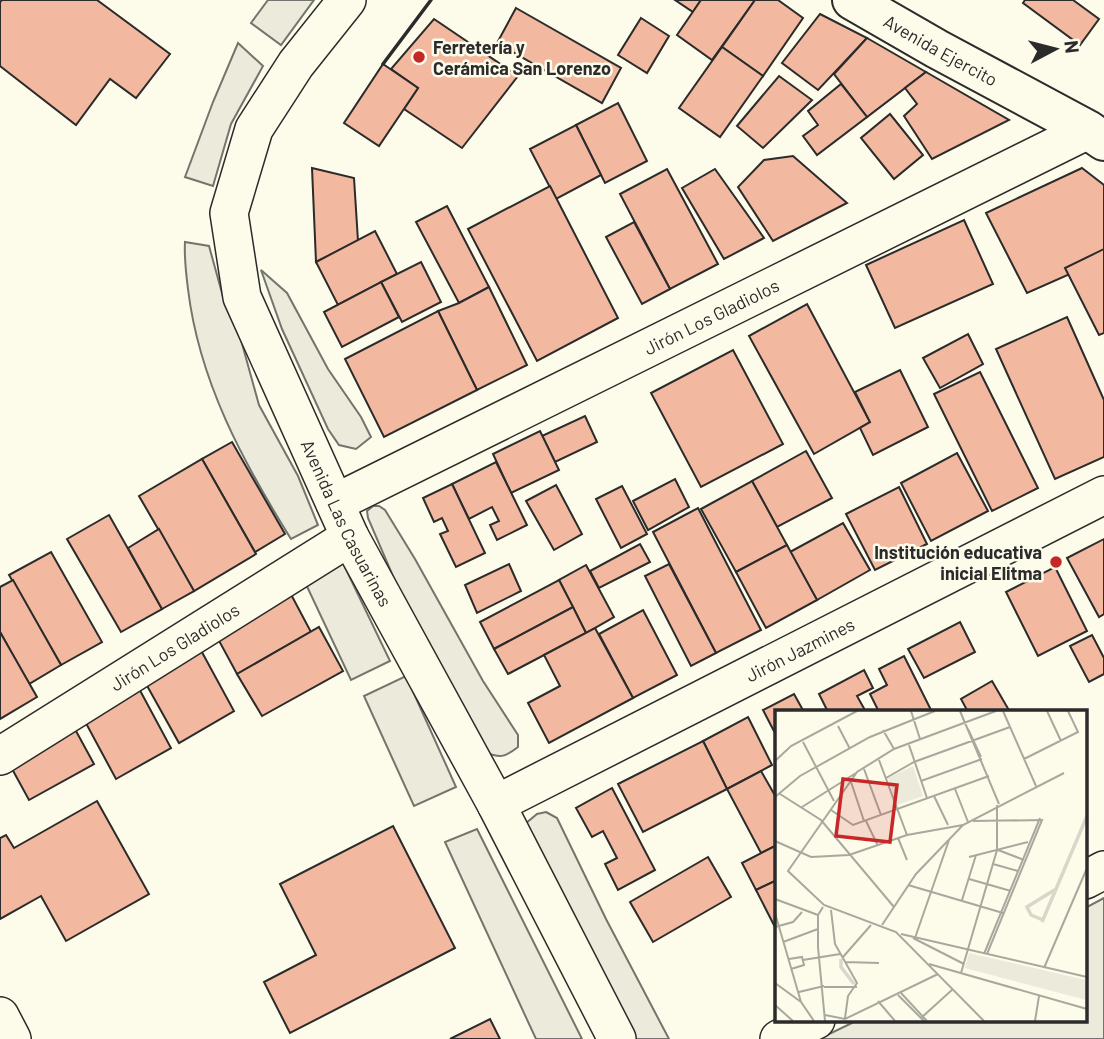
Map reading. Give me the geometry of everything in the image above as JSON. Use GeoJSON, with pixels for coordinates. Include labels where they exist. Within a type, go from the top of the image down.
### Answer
{"type":"FeatureCollection","features":[{"type":"Feature","properties":{"kind":"highway","name":"Avenida Ejercito"},"geometry":{"type":"LineString","coordinates":[[852,0],[1096,135]]}},
{"type":"Feature","properties":{"kind":"street","name":"Avenida Las Casuarinas"},"geometry":{"type":"LineString","coordinates":[[347,0],[296,64],[254,129],[229,213],[242,298],[350,537],[496,804],[617,1039]]}},
{"type":"Feature","properties":{"kind":"street","name":"Jirón Los Gladiolos"},"geometry":{"type":"LineString","coordinates":[[335,503],[1096,135]]}},
{"type":"Feature","properties":{"kind":"street","name":"Jirón Jazmines"},"geometry":{"type":"LineString","coordinates":[[496,804],[1104,495]]}},
{"type":"Feature","properties":{"kind":"street","name":"Jirón Los Gladiolos"},"geometry":{"type":"LineString","coordinates":[[0,756],[350,537]]}},
{"type":"Feature","properties":{"kind":"street"},"geometry":{"type":"LineString","coordinates":[[1086,879],[1104,870]]}},
{"type":"Feature","properties":{"kind":"street"},"geometry":{"type":"LineString","coordinates":[[0,1016],[12,1039]]}},
{"type":"Feature","properties":{"kind":"street"},"geometry":{"type":"LineString","coordinates":[[779,1039],[814,1021]]}},
{"type":"Feature","properties":{"kind":"shaded area"},"geometry":{"type":"Polygon","coordinates":[[[268,0],[314,0],[281,45],[251,23],[268,0]]]}},
{"type":"Feature","properties":{"kind":"shaded area"},"geometry":{"type":"Polygon","coordinates":[[[238,43],[263,66],[231,124],[213,186],[185,177],[238,43]]]}},
{"type":"Feature","properties":{"kind":"shaded area"},"geometry":{"type":"Polygon","coordinates":[[[185,242],[209,246],[225,304],[241,340],[259,405],[298,476],[318,525],[291,539],[240,450],[213,388],[194,323],[186,271],[185,242]]]}},
{"type":"Feature","properties":{"kind":"shaded area"},"geometry":{"type":"Polygon","coordinates":[[[261,270],[287,293],[328,369],[361,417],[371,437],[356,449],[339,445],[328,429],[282,329],[261,270]]]}},
{"type":"Feature","properties":{"kind":"shaded area"},"geometry":{"type":"Polygon","coordinates":[[[373,506],[385,510],[483,681],[518,735],[518,747],[509,753],[498,756],[484,752],[414,625],[368,518],[367,511],[373,506]]]}},
{"type":"Feature","properties":{"kind":"shaded area"},"geometry":{"type":"Polygon","coordinates":[[[341,559],[390,661],[351,680],[303,578],[341,559]]]}},
{"type":"Feature","properties":{"kind":"shaded area"},"geometry":{"type":"Polygon","coordinates":[[[406,676],[456,787],[414,806],[364,696],[406,676]]]}},
{"type":"Feature","properties":{"kind":"shaded area"},"geometry":{"type":"Polygon","coordinates":[[[546,812],[557,818],[669,1039],[633,1039],[525,824],[537,814],[546,812]]]}},
{"type":"Feature","properties":{"kind":"shaded area"},"geometry":{"type":"Polygon","coordinates":[[[477,829],[582,1039],[536,1039],[445,842],[477,829]]]}},
{"type":"Feature","properties":{"kind":"shaded area"},"geometry":{"type":"Polygon","coordinates":[[[1104,898],[1104,1039],[819,1039],[856,1021],[1086,1021],[1086,907],[1104,898]]]}},
{"type":"Feature","properties":{"kind":"building"},"geometry":{"type":"Polygon","coordinates":[[[2,0],[97,0],[170,54],[136,98],[110,79],[76,125],[0,66],[2,0]]]}},
{"type":"Feature","properties":{"kind":"building"},"geometry":{"type":"Polygon","coordinates":[[[675,0],[701,0],[693,12],[675,0]]]}},
{"type":"Feature","properties":{"kind":"building"},"geometry":{"type":"Polygon","coordinates":[[[701,0],[755,0],[712,60],[677,35],[701,0]]]}},
{"type":"Feature","properties":{"kind":"building"},"geometry":{"type":"Polygon","coordinates":[[[755,0],[778,0],[803,18],[763,76],[722,47],[755,0]]]}},
{"type":"Feature","properties":{"kind":"building"},"geometry":{"type":"Polygon","coordinates":[[[1025,0],[1073,0],[1099,19],[1080,45],[1023,3],[1025,0]]]}},
{"type":"Feature","properties":{"kind":"building"},"geometry":{"type":"Polygon","coordinates":[[[516,8],[621,68],[602,103],[497,43],[516,8]]]}},
{"type":"Feature","properties":{"kind":"building"},"geometry":{"type":"Polygon","coordinates":[[[820,14],[867,38],[818,90],[782,63],[820,14]]]}},
{"type":"Feature","properties":{"kind":"building"},"geometry":{"type":"Polygon","coordinates":[[[641,18],[669,36],[647,73],[618,55],[641,18]]]}},
{"type":"Feature","properties":{"kind":"building"},"geometry":{"type":"Polygon","coordinates":[[[434,19],[518,76],[462,148],[404,109],[418,88],[391,69],[434,19]]]}},
{"type":"Feature","properties":{"kind":"building"},"geometry":{"type":"Polygon","coordinates":[[[867,38],[926,72],[867,117],[834,74],[867,38]]]}},
{"type":"Feature","properties":{"kind":"building"},"geometry":{"type":"Polygon","coordinates":[[[722,47],[763,76],[720,137],[679,108],[722,47]]]}},
{"type":"Feature","properties":{"kind":"building"},"geometry":{"type":"Polygon","coordinates":[[[383,64],[418,88],[379,146],[344,123],[383,64]]]}},
{"type":"Feature","properties":{"kind":"building"},"geometry":{"type":"Polygon","coordinates":[[[926,72],[1009,120],[932,159],[904,116],[917,104],[905,88],[926,72]]]}},
{"type":"Feature","properties":{"kind":"building"},"geometry":{"type":"Polygon","coordinates":[[[779,76],[812,100],[763,148],[737,126],[779,76]]]}},
{"type":"Feature","properties":{"kind":"building"},"geometry":{"type":"Polygon","coordinates":[[[841,84],[867,117],[817,155],[803,136],[818,125],[808,111],[841,84]]]}},
{"type":"Feature","properties":{"kind":"building"},"geometry":{"type":"Polygon","coordinates":[[[618,103],[647,161],[605,183],[576,125],[618,103]]]}},
{"type":"Feature","properties":{"kind":"building"},"geometry":{"type":"Polygon","coordinates":[[[890,114],[923,155],[894,179],[861,138],[890,114]]]}},
{"type":"Feature","properties":{"kind":"building"},"geometry":{"type":"Polygon","coordinates":[[[576,125],[601,175],[556,199],[530,149],[576,125]]]}},
{"type":"Feature","properties":{"kind":"building"},"geometry":{"type":"Polygon","coordinates":[[[793,156],[847,203],[773,241],[738,187],[764,160],[793,156]]]}},
{"type":"Feature","properties":{"kind":"building"},"geometry":{"type":"Polygon","coordinates":[[[312,168],[354,178],[358,241],[316,262],[312,168]]]}},
{"type":"Feature","properties":{"kind":"building"},"geometry":{"type":"Polygon","coordinates":[[[1082,168],[1104,185],[1104,259],[1027,293],[986,213],[1082,168]]]}},
{"type":"Feature","properties":{"kind":"building"},"geometry":{"type":"Polygon","coordinates":[[[667,169],[718,264],[670,289],[620,194],[667,169]]]}},
{"type":"Feature","properties":{"kind":"building"},"geometry":{"type":"Polygon","coordinates":[[[715,169],[764,238],[724,259],[682,188],[715,169]]]}},
{"type":"Feature","properties":{"kind":"building"},"geometry":{"type":"Polygon","coordinates":[[[550,186],[618,318],[537,361],[468,229],[550,186]]]}},
{"type":"Feature","properties":{"kind":"building"},"geometry":{"type":"Polygon","coordinates":[[[447,206],[489,287],[459,303],[416,222],[447,206]]]}},
{"type":"Feature","properties":{"kind":"building"},"geometry":{"type":"Polygon","coordinates":[[[964,220],[993,284],[895,328],[866,265],[964,220]]]}},
{"type":"Feature","properties":{"kind":"building"},"geometry":{"type":"Polygon","coordinates":[[[634,222],[670,289],[642,304],[606,237],[634,222]]]}},
{"type":"Feature","properties":{"kind":"building"},"geometry":{"type":"Polygon","coordinates":[[[375,231],[397,274],[338,305],[316,262],[375,231]]]}},
{"type":"Feature","properties":{"kind":"building"},"geometry":{"type":"Polygon","coordinates":[[[1104,249],[1104,333],[1099,335],[1065,268],[1104,249]]]}},
{"type":"Feature","properties":{"kind":"building"},"geometry":{"type":"Polygon","coordinates":[[[421,262],[441,302],[402,322],[381,282],[421,262]]]}},
{"type":"Feature","properties":{"kind":"building"},"geometry":{"type":"Polygon","coordinates":[[[381,282],[399,317],[342,347],[324,312],[381,282]]]}},
{"type":"Feature","properties":{"kind":"building"},"geometry":{"type":"Polygon","coordinates":[[[489,287],[527,365],[477,390],[438,311],[489,287]]]}},
{"type":"Feature","properties":{"kind":"building"},"geometry":{"type":"Polygon","coordinates":[[[807,304],[870,422],[814,454],[749,336],[807,304]]]}},
{"type":"Feature","properties":{"kind":"building"},"geometry":{"type":"Polygon","coordinates":[[[438,311],[477,390],[384,437],[345,359],[438,311]]]}},
{"type":"Feature","properties":{"kind":"building"},"geometry":{"type":"Polygon","coordinates":[[[1067,317],[1104,400],[1104,457],[1055,479],[996,349],[1067,317]]]}},
{"type":"Feature","properties":{"kind":"building"},"geometry":{"type":"Polygon","coordinates":[[[968,334],[983,364],[940,388],[923,358],[968,334]]]}},
{"type":"Feature","properties":{"kind":"building"},"geometry":{"type":"Polygon","coordinates":[[[733,350],[783,444],[701,487],[651,393],[733,350]]]}},
{"type":"Feature","properties":{"kind":"building"},"geometry":{"type":"Polygon","coordinates":[[[900,370],[928,427],[873,455],[860,428],[870,422],[855,392],[900,370]]]}},
{"type":"Feature","properties":{"kind":"building"},"geometry":{"type":"Polygon","coordinates":[[[980,372],[1038,488],[992,511],[934,394],[980,372]]]}},
{"type":"Feature","properties":{"kind":"building"},"geometry":{"type":"Polygon","coordinates":[[[585,416],[597,442],[555,462],[542,436],[585,416]]]}},
{"type":"Feature","properties":{"kind":"building"},"geometry":{"type":"Polygon","coordinates":[[[540,431],[559,470],[511,493],[493,454],[540,431]]]}},
{"type":"Feature","properties":{"kind":"building"},"geometry":{"type":"Polygon","coordinates":[[[232,442],[285,534],[255,552],[202,459],[232,442]]]}},
{"type":"Feature","properties":{"kind":"building"},"geometry":{"type":"Polygon","coordinates":[[[806,451],[832,498],[777,527],[752,481],[806,451]]]}},
{"type":"Feature","properties":{"kind":"building"},"geometry":{"type":"Polygon","coordinates":[[[957,453],[988,511],[931,541],[901,483],[957,453]]]}},
{"type":"Feature","properties":{"kind":"building"},"geometry":{"type":"Polygon","coordinates":[[[202,459],[256,554],[194,591],[139,496],[202,459]]]}},
{"type":"Feature","properties":{"kind":"building"},"geometry":{"type":"Polygon","coordinates":[[[496,462],[527,525],[497,540],[490,525],[499,521],[492,507],[469,519],[452,484],[496,462]]]}},
{"type":"Feature","properties":{"kind":"building"},"geometry":{"type":"Polygon","coordinates":[[[675,479],[689,507],[648,530],[633,501],[675,479]]]}},
{"type":"Feature","properties":{"kind":"building"},"geometry":{"type":"Polygon","coordinates":[[[752,481],[787,545],[736,572],[701,509],[752,481]]]}},
{"type":"Feature","properties":{"kind":"building"},"geometry":{"type":"Polygon","coordinates":[[[452,484],[485,553],[456,567],[440,534],[448,531],[442,518],[434,522],[423,498],[452,484]]]}},
{"type":"Feature","properties":{"kind":"building"},"geometry":{"type":"Polygon","coordinates":[[[556,485],[582,534],[554,550],[526,501],[556,485]]]}},
{"type":"Feature","properties":{"kind":"building"},"geometry":{"type":"Polygon","coordinates":[[[622,486],[647,534],[621,548],[596,499],[622,486]]]}},
{"type":"Feature","properties":{"kind":"building"},"geometry":{"type":"Polygon","coordinates":[[[899,487],[927,544],[875,570],[846,514],[899,487]]]}},
{"type":"Feature","properties":{"kind":"building"},"geometry":{"type":"Polygon","coordinates":[[[698,508],[761,630],[716,653],[653,532],[698,508]]]}},
{"type":"Feature","properties":{"kind":"building"},"geometry":{"type":"Polygon","coordinates":[[[109,515],[162,609],[121,632],[67,539],[109,515]]]}},
{"type":"Feature","properties":{"kind":"building"},"geometry":{"type":"Polygon","coordinates":[[[843,523],[870,570],[817,600],[790,552],[843,523]]]}},
{"type":"Feature","properties":{"kind":"building"},"geometry":{"type":"Polygon","coordinates":[[[159,529],[194,591],[162,609],[128,548],[159,529]]]}},
{"type":"Feature","properties":{"kind":"building"},"geometry":{"type":"Polygon","coordinates":[[[1104,539],[1104,614],[1099,617],[1067,558],[1104,539]]]}},
{"type":"Feature","properties":{"kind":"building"},"geometry":{"type":"Polygon","coordinates":[[[640,544],[650,562],[599,588],[590,571],[640,544]]]}},
{"type":"Feature","properties":{"kind":"building"},"geometry":{"type":"Polygon","coordinates":[[[787,545],[817,600],[766,628],[736,572],[787,545]]]}},
{"type":"Feature","properties":{"kind":"building"},"geometry":{"type":"Polygon","coordinates":[[[51,552],[102,642],[61,665],[9,575],[51,552]]]}},
{"type":"Feature","properties":{"kind":"building"},"geometry":{"type":"Polygon","coordinates":[[[509,564],[521,591],[477,613],[465,585],[509,564]]]}},
{"type":"Feature","properties":{"kind":"building"},"geometry":{"type":"Polygon","coordinates":[[[669,564],[716,653],[691,666],[645,576],[669,564]]]}},
{"type":"Feature","properties":{"kind":"building"},"geometry":{"type":"Polygon","coordinates":[[[586,565],[614,617],[586,633],[559,580],[586,565]]]}},
{"type":"Feature","properties":{"kind":"building"},"geometry":{"type":"Polygon","coordinates":[[[1055,567],[1087,631],[1038,656],[1006,592],[1055,567]]]}},
{"type":"Feature","properties":{"kind":"building"},"geometry":{"type":"Polygon","coordinates":[[[13,580],[61,665],[29,684],[0,632],[0,587],[13,580]]]}},
{"type":"Feature","properties":{"kind":"building"},"geometry":{"type":"Polygon","coordinates":[[[559,580],[573,607],[494,649],[480,622],[559,580]]]}},
{"type":"Feature","properties":{"kind":"building"},"geometry":{"type":"Polygon","coordinates":[[[286,585],[311,632],[237,674],[211,626],[286,585]]]}},
{"type":"Feature","properties":{"kind":"building"},"geometry":{"type":"Polygon","coordinates":[[[573,607],[586,633],[508,674],[494,649],[573,607]]]}},
{"type":"Feature","properties":{"kind":"building"},"geometry":{"type":"Polygon","coordinates":[[[643,610],[677,675],[633,698],[599,634],[643,610]]]}},
{"type":"Feature","properties":{"kind":"building"},"geometry":{"type":"Polygon","coordinates":[[[960,622],[975,652],[924,678],[908,649],[960,622]]]}},
{"type":"Feature","properties":{"kind":"building"},"geometry":{"type":"Polygon","coordinates":[[[319,627],[343,671],[262,716],[237,674],[319,627]]]}},
{"type":"Feature","properties":{"kind":"building"},"geometry":{"type":"Polygon","coordinates":[[[595,628],[633,698],[549,743],[528,703],[560,686],[544,655],[595,628]]]}},
{"type":"Feature","properties":{"kind":"building"},"geometry":{"type":"Polygon","coordinates":[[[0,632],[37,697],[0,719],[0,632]]]}},
{"type":"Feature","properties":{"kind":"building"},"geometry":{"type":"Polygon","coordinates":[[[1092,635],[1104,658],[1104,674],[1089,682],[1070,646],[1092,635]]]}},
{"type":"Feature","properties":{"kind":"building"},"geometry":{"type":"Polygon","coordinates":[[[197,643],[234,711],[179,743],[141,675],[197,643]]]}},
{"type":"Feature","properties":{"kind":"building"},"geometry":{"type":"Polygon","coordinates":[[[904,656],[931,710],[878,710],[870,694],[887,685],[879,669],[904,656]]]}},
{"type":"Feature","properties":{"kind":"building"},"geometry":{"type":"Polygon","coordinates":[[[864,670],[873,688],[857,696],[865,710],[827,710],[819,694],[864,670]]]}},
{"type":"Feature","properties":{"kind":"building"},"geometry":{"type":"Polygon","coordinates":[[[992,681],[1009,710],[967,710],[961,699],[992,681]]]}},
{"type":"Feature","properties":{"kind":"building"},"geometry":{"type":"Polygon","coordinates":[[[136,683],[171,748],[116,779],[81,714],[136,683]]]}},
{"type":"Feature","properties":{"kind":"building"},"geometry":{"type":"Polygon","coordinates":[[[794,694],[803,710],[775,710],[775,733],[763,710],[794,694]]]}},
{"type":"Feature","properties":{"kind":"building"},"geometry":{"type":"Polygon","coordinates":[[[748,717],[772,765],[727,789],[703,741],[748,717]]]}},
{"type":"Feature","properties":{"kind":"building"},"geometry":{"type":"Polygon","coordinates":[[[70,720],[94,764],[29,800],[5,756],[70,720]]]}},
{"type":"Feature","properties":{"kind":"building"},"geometry":{"type":"Polygon","coordinates":[[[703,741],[727,789],[643,832],[618,784],[703,741]]]}},
{"type":"Feature","properties":{"kind":"building"},"geometry":{"type":"Polygon","coordinates":[[[761,771],[775,796],[775,846],[761,853],[727,789],[761,771]]]}},
{"type":"Feature","properties":{"kind":"building"},"geometry":{"type":"Polygon","coordinates":[[[612,788],[655,870],[618,890],[605,864],[617,858],[603,831],[592,837],[576,808],[612,788]]]}},
{"type":"Feature","properties":{"kind":"building"},"geometry":{"type":"Polygon","coordinates":[[[97,801],[149,894],[66,941],[41,896],[0,919],[0,838],[6,835],[14,848],[97,801]]]}},
{"type":"Feature","properties":{"kind":"building"},"geometry":{"type":"Polygon","coordinates":[[[393,826],[455,948],[290,1033],[264,982],[316,955],[280,884],[393,826]]]}},
{"type":"Feature","properties":{"kind":"building"},"geometry":{"type":"Polygon","coordinates":[[[775,846],[775,881],[756,890],[742,863],[775,846]]]}},
{"type":"Feature","properties":{"kind":"building"},"geometry":{"type":"Polygon","coordinates":[[[708,857],[731,897],[653,942],[630,902],[708,857]]]}},
{"type":"Feature","properties":{"kind":"building"},"geometry":{"type":"Polygon","coordinates":[[[775,881],[775,927],[756,890],[775,881]]]}},
{"type":"Feature","properties":{"kind":"building"},"geometry":{"type":"Polygon","coordinates":[[[490,1019],[500,1039],[450,1039],[490,1019]]]}},
{"type":"Feature","properties":{"kind":"wall"},"geometry":{"type":"LineString","coordinates":[[383,64],[431,0]]}},
{"type":"Feature","properties":{"kind":"place","name":"Ferretería y Cerámica San Lorenzo"},"geometry":{"type":"Point","coordinates":[419,57]}},
{"type":"Feature","properties":{"kind":"place","name":"Institución educativa inicial Elitma"},"geometry":{"type":"Point","coordinates":[1056,562]}}]}
